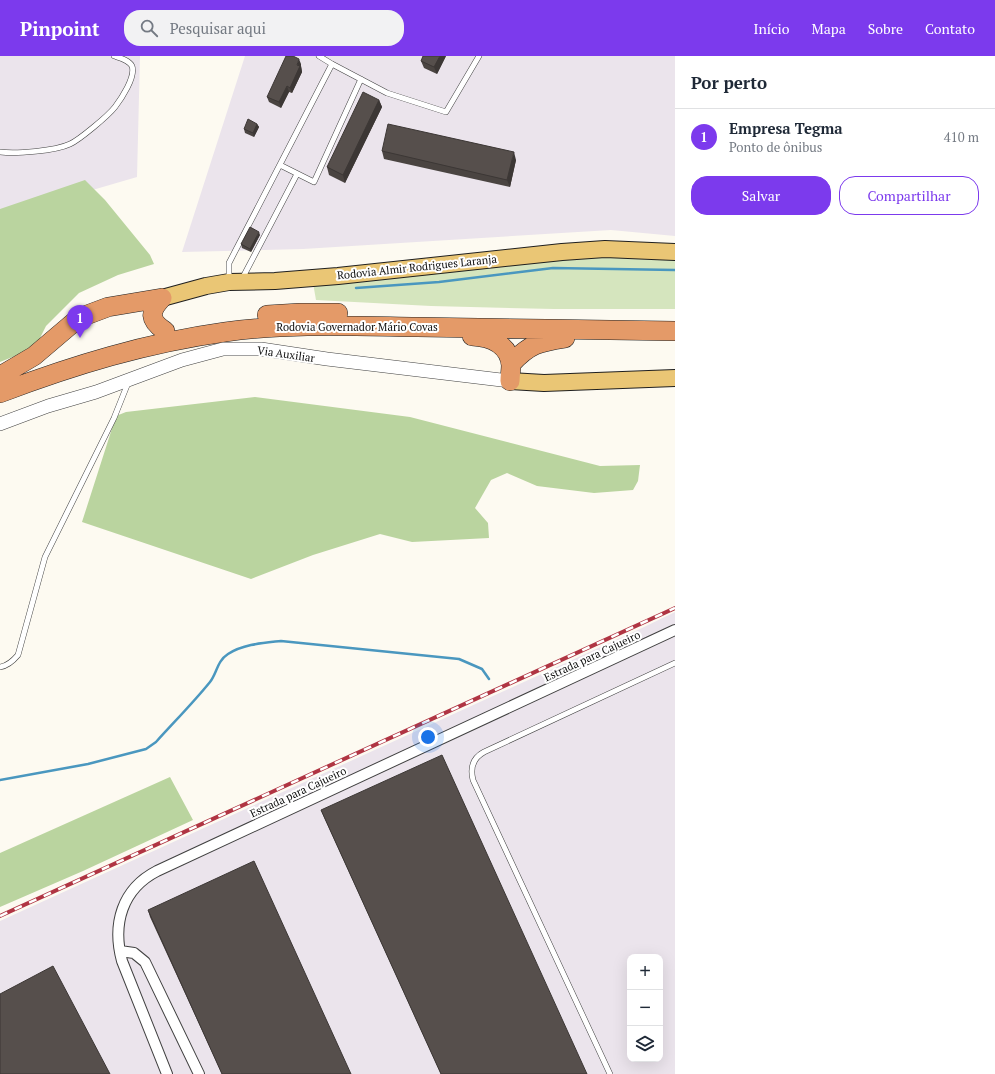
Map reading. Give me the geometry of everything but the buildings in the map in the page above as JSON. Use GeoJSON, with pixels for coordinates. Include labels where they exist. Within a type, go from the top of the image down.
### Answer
{"type":"FeatureCollection","features":[{"type":"Feature","properties":{"kind":"highway"},"geometry":{"type":"LineString","coordinates":[[162,298],[154,306],[152,312],[153,318],[157,325],[164,331]]}},
{"type":"Feature","properties":{"kind":"highway"},"geometry":{"type":"LineString","coordinates":[[0,376],[34,356],[74,322],[84,316],[108,307],[162,298]]}},
{"type":"Feature","properties":{"kind":"highway","name":"Rodovia Governador Mário Covas"},"geometry":{"type":"LineString","coordinates":[[0,380],[59,357],[102,345],[192,324],[217,320],[300,313],[675,319]]}},
{"type":"Feature","properties":{"kind":"highway","name":"Rodovia Governador Mário Covas"},"geometry":{"type":"LineString","coordinates":[[0,393],[89,361],[138,348],[194,336],[262,328],[339,325],[675,331]]}},
{"type":"Feature","properties":{"kind":"highway"},"geometry":{"type":"LineString","coordinates":[[406,327],[443,335],[483,337],[492,339],[507,352],[510,372]]}},
{"type":"Feature","properties":{"kind":"highway"},"geometry":{"type":"LineString","coordinates":[[510,372],[520,354],[540,342],[646,330]]}},
{"type":"Feature","properties":{"kind":"main road","name":"Rodovia Almir Rodrigues Laranja"},"geometry":{"type":"LineString","coordinates":[[162,298],[206,286],[235,282],[275,281],[338,276],[562,252],[605,249],[675,252]]}},
{"type":"Feature","properties":{"kind":"main road"},"geometry":{"type":"LineString","coordinates":[[510,372],[544,382],[675,378]]}},
{"type":"Feature","properties":{"kind":"street","name":"Via Auxiliar"},"geometry":{"type":"LineString","coordinates":[[0,424],[41,408],[96,392],[182,360],[223,349],[261,349],[327,359],[510,372]]}},
{"type":"Feature","properties":{"kind":"street","name":"Estrada para Cajueiro"},"geometry":{"type":"LineString","coordinates":[[167,1074],[120,951],[118,932],[124,905],[133,890],[150,875],[675,630]]}},
{"type":"Feature","properties":{"kind":"street"},"geometry":{"type":"LineString","coordinates":[[120,951],[134,953],[145,962],[199,1074]]}},
{"type":"Feature","properties":{"kind":"lane"},"geometry":{"type":"LineString","coordinates":[[0,152],[11,154],[58,148],[78,139],[114,108],[131,80],[132,67],[125,60],[114,56]]}},
{"type":"Feature","properties":{"kind":"lane"},"geometry":{"type":"LineString","coordinates":[[319,56],[387,93],[446,112],[479,56]]}},
{"type":"Feature","properties":{"kind":"lane"},"geometry":{"type":"LineString","coordinates":[[235,282],[229,263],[332,64]]}},
{"type":"Feature","properties":{"kind":"lane"},"geometry":{"type":"LineString","coordinates":[[280,165],[314,182],[361,79]]}},
{"type":"Feature","properties":{"kind":"lane"},"geometry":{"type":"LineString","coordinates":[[235,282],[297,174]]}},
{"type":"Feature","properties":{"kind":"lane"},"geometry":{"type":"LineString","coordinates":[[0,666],[4,666],[18,655],[45,557],[114,418],[130,380]]}},
{"type":"Feature","properties":{"kind":"lane"},"geometry":{"type":"LineString","coordinates":[[610,1074],[473,780],[471,770],[474,760],[484,752],[675,663]]}},
{"type":"Feature","properties":{"kind":"shaded area"},"geometry":{"type":"Polygon","coordinates":[[[0,56],[140,56],[137,177],[0,217],[0,56]]]}},
{"type":"Feature","properties":{"kind":"shaded area"},"geometry":{"type":"Polygon","coordinates":[[[245,56],[675,56],[675,236],[611,230],[303,249],[182,252],[245,56]]]}},
{"type":"Feature","properties":{"kind":"shaded area"},"geometry":{"type":"Polygon","coordinates":[[[675,612],[675,1074],[0,1074],[0,921],[675,612]]]}},
{"type":"Feature","properties":{"kind":"green space"},"geometry":{"type":"Polygon","coordinates":[[[85,180],[105,200],[150,255],[154,264],[118,275],[79,293],[46,326],[35,348],[0,362],[0,209],[85,180]]]}},
{"type":"Feature","properties":{"kind":"green space"},"geometry":{"type":"Polygon","coordinates":[[[633,254],[675,256],[675,309],[554,309],[431,306],[316,300],[313,283],[349,274],[633,254]]]}},
{"type":"Feature","properties":{"kind":"green space"},"geometry":{"type":"Polygon","coordinates":[[[255,397],[410,417],[600,466],[640,465],[638,481],[633,490],[594,493],[537,486],[507,473],[491,480],[475,508],[488,523],[489,538],[412,542],[380,534],[313,555],[251,579],[82,522],[116,416],[126,412],[255,397]]]}},
{"type":"Feature","properties":{"kind":"green space"},"geometry":{"type":"Polygon","coordinates":[[[170,777],[193,820],[83,871],[0,907],[0,853],[170,777]]]}},
{"type":"Feature","properties":{"kind":"waterway"},"geometry":{"type":"LineString","coordinates":[[356,288],[439,282],[553,268],[675,270]]}},
{"type":"Feature","properties":{"kind":"waterway"},"geometry":{"type":"LineString","coordinates":[[0,780],[88,764],[146,749],[156,742],[204,690],[224,657],[240,648],[254,644],[281,641],[459,659],[482,669],[489,679]]}},
{"type":"Feature","properties":{"kind":"railway"},"geometry":{"type":"LineString","coordinates":[[0,916],[675,608]]}},
{"type":"Feature","properties":{"kind":"place","name":"Empresa Tegma"},"geometry":{"type":"Point","coordinates":[80,338]}}]}
